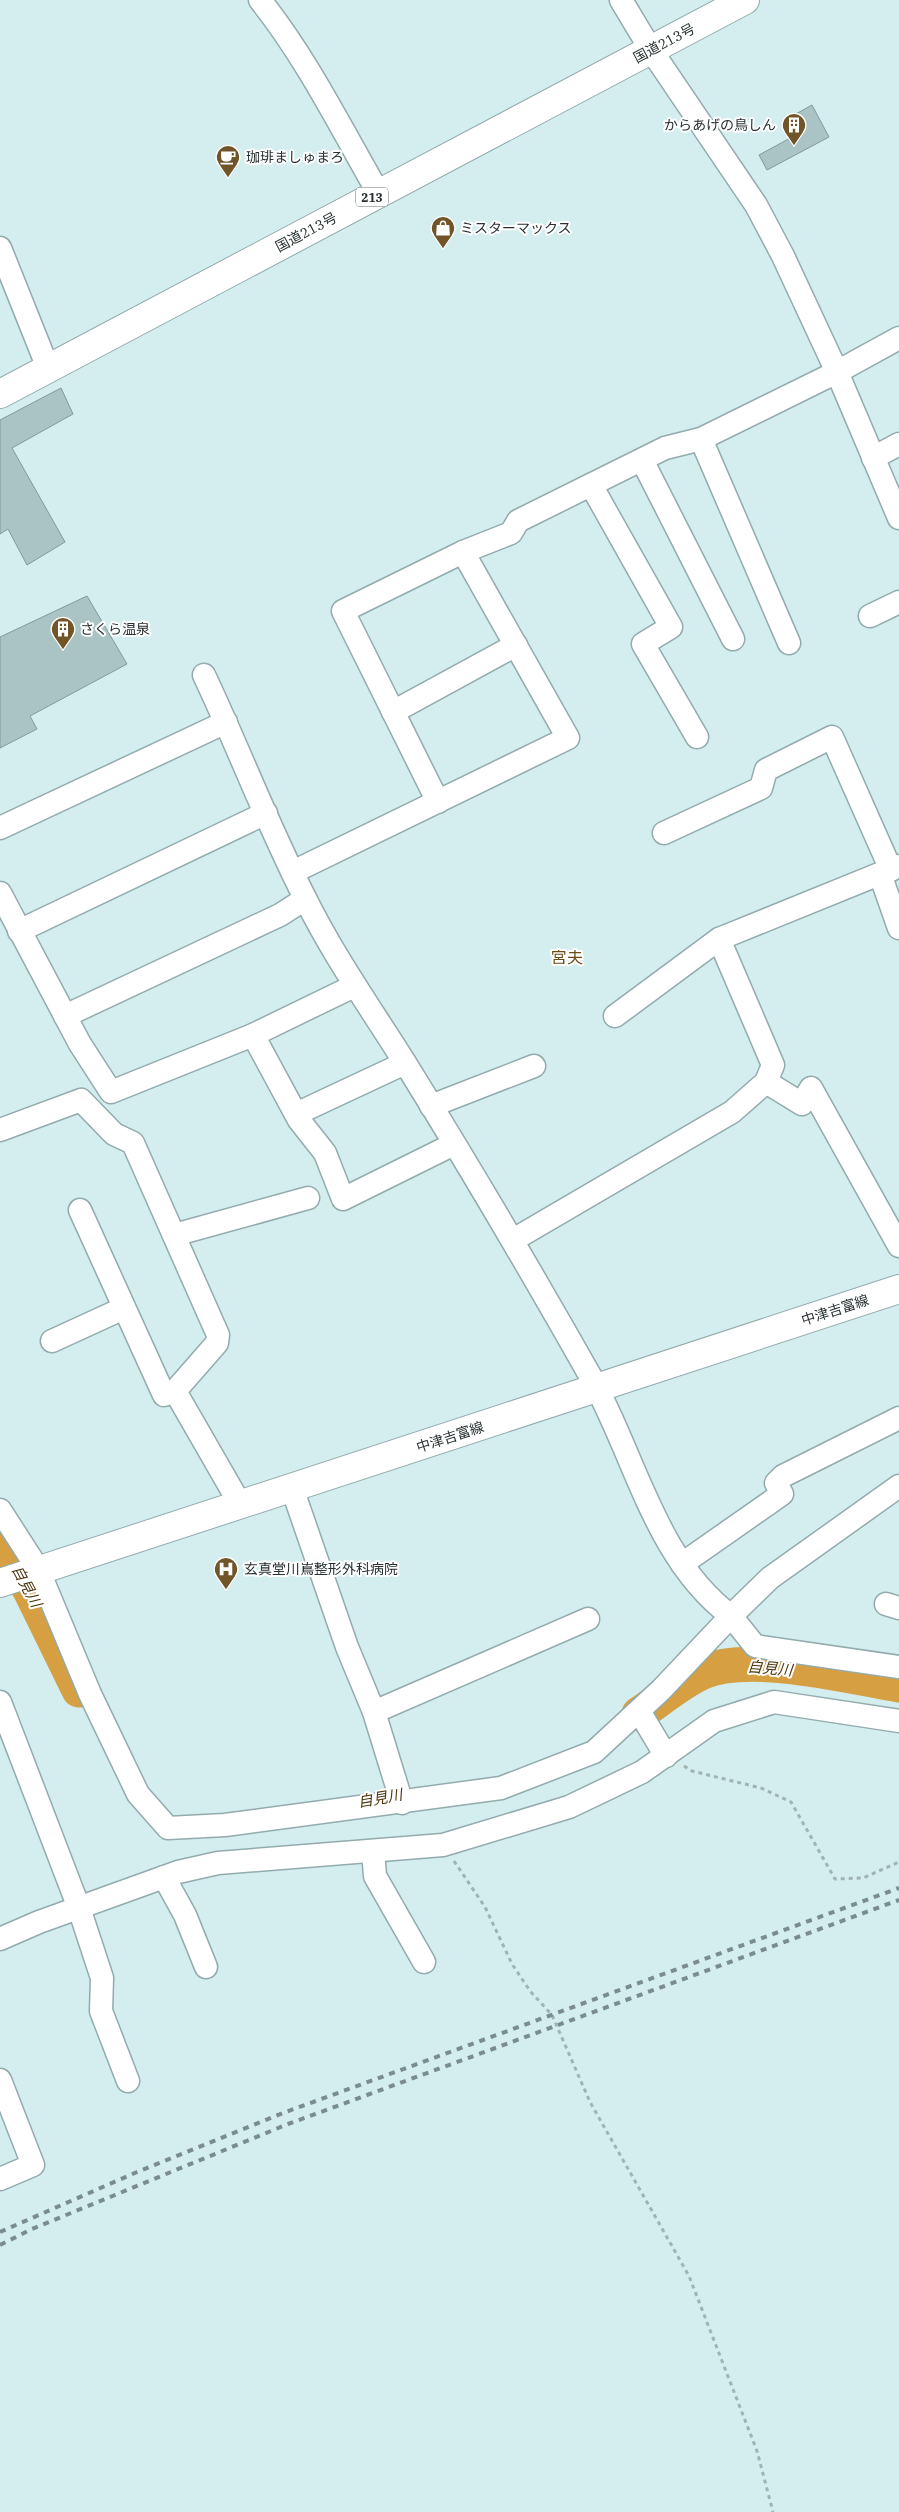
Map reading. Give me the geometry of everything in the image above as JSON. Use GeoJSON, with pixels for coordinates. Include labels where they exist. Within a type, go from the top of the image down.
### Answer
{"type":"FeatureCollection","features":[{"type":"Feature","properties":{"kind":"main road","name":"国道213号"},"geometry":{"type":"LineString","coordinates":[[0,394],[745,0]]}},
{"type":"Feature","properties":{"kind":"main road","name":"中津吉富線"},"geometry":{"type":"LineString","coordinates":[[0,1582],[899,1289]]}},
{"type":"Feature","properties":{"kind":"street"},"geometry":{"type":"LineString","coordinates":[[260,0],[279,24],[307,67],[379,194]]}},
{"type":"Feature","properties":{"kind":"street"},"geometry":{"type":"LineString","coordinates":[[621,0],[651,50],[756,204],[783,256],[837,372],[899,518]]}},
{"type":"Feature","properties":{"kind":"street"},"geometry":{"type":"LineString","coordinates":[[0,248],[48,368]]}},
{"type":"Feature","properties":{"kind":"street"},"geometry":{"type":"LineString","coordinates":[[438,802],[343,611],[463,552],[511,533],[518,521],[665,448],[701,440],[837,372],[899,338]]}},
{"type":"Feature","properties":{"kind":"street"},"geometry":{"type":"LineString","coordinates":[[701,440],[789,643]]}},
{"type":"Feature","properties":{"kind":"street"},"geometry":{"type":"LineString","coordinates":[[873,458],[899,444]]}},
{"type":"Feature","properties":{"kind":"street"},"geometry":{"type":"LineString","coordinates":[[642,460],[733,638]]}},
{"type":"Feature","properties":{"kind":"street"},"geometry":{"type":"LineString","coordinates":[[591,485],[671,627],[643,644],[697,737]]}},
{"type":"Feature","properties":{"kind":"street"},"geometry":{"type":"LineString","coordinates":[[293,872],[568,738],[463,552]]}},
{"type":"Feature","properties":{"kind":"street"},"geometry":{"type":"LineString","coordinates":[[870,616],[899,602]]}},
{"type":"Feature","properties":{"kind":"street"},"geometry":{"type":"LineString","coordinates":[[393,712],[516,645]]}},
{"type":"Feature","properties":{"kind":"street"},"geometry":{"type":"LineString","coordinates":[[204,675],[305,899],[354,986],[405,1063],[513,1240],[597,1389],[642,1488],[682,1564],[713,1603],[731,1616],[755,1646],[899,1667]]}},
{"type":"Feature","properties":{"kind":"street"},"geometry":{"type":"LineString","coordinates":[[0,828],[226,722]]}},
{"type":"Feature","properties":{"kind":"street"},"geometry":{"type":"LineString","coordinates":[[664,833],[761,788],[766,770],[832,737],[890,870],[899,928]]}},
{"type":"Feature","properties":{"kind":"street"},"geometry":{"type":"LineString","coordinates":[[19,931],[266,813]]}},
{"type":"Feature","properties":{"kind":"street"},"geometry":{"type":"LineString","coordinates":[[615,1016],[719,940],[890,870]]}},
{"type":"Feature","properties":{"kind":"street"},"geometry":{"type":"LineString","coordinates":[[0,893],[64,1016],[111,1092],[253,1035],[354,986]]}},
{"type":"Feature","properties":{"kind":"street"},"geometry":{"type":"LineString","coordinates":[[64,1016],[280,915],[305,899]]}},
{"type":"Feature","properties":{"kind":"street"},"geometry":{"type":"LineString","coordinates":[[513,1240],[732,1112],[766,1082],[773,1065],[719,940]]}},
{"type":"Feature","properties":{"kind":"street"},"geometry":{"type":"LineString","coordinates":[[253,1035],[296,1114],[325,1153],[343,1199],[454,1144]]}},
{"type":"Feature","properties":{"kind":"street"},"geometry":{"type":"LineString","coordinates":[[296,1114],[405,1063]]}},
{"type":"Feature","properties":{"kind":"street"},"geometry":{"type":"LineString","coordinates":[[431,1106],[534,1066]]}},
{"type":"Feature","properties":{"kind":"street"},"geometry":{"type":"LineString","coordinates":[[766,1082],[802,1104],[811,1088],[899,1246]]}},
{"type":"Feature","properties":{"kind":"street"},"geometry":{"type":"LineString","coordinates":[[0,1130],[81,1100],[114,1134],[133,1143],[218,1335],[216,1343],[174,1391],[164,1395],[80,1210]]}},
{"type":"Feature","properties":{"kind":"street"},"geometry":{"type":"LineString","coordinates":[[174,1235],[308,1198]]}},
{"type":"Feature","properties":{"kind":"street"},"geometry":{"type":"LineString","coordinates":[[52,1341],[124,1308]]}},
{"type":"Feature","properties":{"kind":"street"},"geometry":{"type":"LineString","coordinates":[[174,1391],[240,1504]]}},
{"type":"Feature","properties":{"kind":"street"},"geometry":{"type":"LineString","coordinates":[[682,1564],[782,1494],[776,1483],[784,1476],[899,1418]]}},
{"type":"Feature","properties":{"kind":"street"},"geometry":{"type":"LineString","coordinates":[[0,1510],[38,1569],[90,1694],[138,1794],[168,1828],[225,1825],[402,1803],[501,1788],[594,1752],[661,1690],[770,1578],[899,1486]]}},
{"type":"Feature","properties":{"kind":"street"},"geometry":{"type":"LineString","coordinates":[[292,1488],[347,1647],[374,1712],[402,1803]]}},
{"type":"Feature","properties":{"kind":"street"},"geometry":{"type":"LineString","coordinates":[[374,1712],[588,1619]]}},
{"type":"Feature","properties":{"kind":"street"},"geometry":{"type":"LineString","coordinates":[[0,1702],[79,1908],[102,1978],[101,2011],[128,2080]]}},
{"type":"Feature","properties":{"kind":"street"},"geometry":{"type":"LineString","coordinates":[[0,1939],[164,1877],[218,1863],[443,1845],[569,1807],[642,1772],[714,1721],[774,1702],[899,1721]]}},
{"type":"Feature","properties":{"kind":"street"},"geometry":{"type":"LineString","coordinates":[[639,1711],[666,1756]]}},
{"type":"Feature","properties":{"kind":"street"},"geometry":{"type":"LineString","coordinates":[[373,1851],[375,1876],[424,1962]]}},
{"type":"Feature","properties":{"kind":"street"},"geometry":{"type":"LineString","coordinates":[[164,1877],[185,1915],[206,1967]]}},
{"type":"Feature","properties":{"kind":"street"},"geometry":{"type":"LineString","coordinates":[[0,2080],[33,2166],[0,2179]]}},
{"type":"Feature","properties":{"kind":"path"},"geometry":{"type":"LineString","coordinates":[[666,1756],[692,1771],[761,1788],[791,1802],[835,1879],[863,1878],[899,1862]]}},
{"type":"Feature","properties":{"kind":"path"},"geometry":{"type":"LineString","coordinates":[[443,1845],[485,1908],[512,1964],[530,1991],[552,2015],[590,2102],[689,2276],[757,2450],[773,2512]]}},
{"type":"Feature","properties":{"kind":"building","name":"からあげの鳥しん"},"geometry":{"type":"Polygon","coordinates":[[[812,105],[829,137],[767,170],[759,155],[794,136],[785,120],[812,105]]]}},
{"type":"Feature","properties":{"kind":"building"},"geometry":{"type":"Polygon","coordinates":[[[61,388],[73,414],[12,448],[65,542],[27,565],[8,529],[0,534],[0,420],[61,388]]]}},
{"type":"Feature","properties":{"kind":"building","name":"さくら温泉"},"geometry":{"type":"Polygon","coordinates":[[[87,596],[127,664],[30,716],[37,729],[0,748],[0,637],[87,596]]]}},
{"type":"Feature","properties":{"kind":"waterway","name":"自見川"},"geometry":{"type":"LineString","coordinates":[[0,1538],[31,1592],[79,1690]]}},
{"type":"Feature","properties":{"kind":"waterway","name":"自見川"},"geometry":{"type":"LineString","coordinates":[[639,1714],[694,1676],[723,1666],[747,1664],[800,1668],[899,1685]]}},
{"type":"Feature","properties":{"kind":"railway"},"geometry":{"type":"LineString","coordinates":[[0,2232],[137,2172],[283,2113],[899,1888]]}},
{"type":"Feature","properties":{"kind":"railway"},"geometry":{"type":"LineString","coordinates":[[0,2245],[32,2229],[288,2124],[899,1900]]}},
{"type":"Feature","properties":{"kind":"place","name":"からあげの鳥しん"},"geometry":{"type":"Point","coordinates":[794,146]}},
{"type":"Feature","properties":{"kind":"place","name":"珈琲ましゅまろ"},"geometry":{"type":"Point","coordinates":[228,178]}},
{"type":"Feature","properties":{"kind":"place","name":"ミスターマックス"},"geometry":{"type":"Point","coordinates":[443,249]}},
{"type":"Feature","properties":{"kind":"place","name":"さくら温泉"},"geometry":{"type":"Point","coordinates":[63,650]}},
{"type":"Feature","properties":{"kind":"place","name":"玄真堂川嶌整形外科病院"},"geometry":{"type":"Point","coordinates":[226,1590]}},
{"type":"Feature","properties":{"kind":"district","name":"宮夫"},"geometry":{"type":"Point","coordinates":[567,957]}}]}
